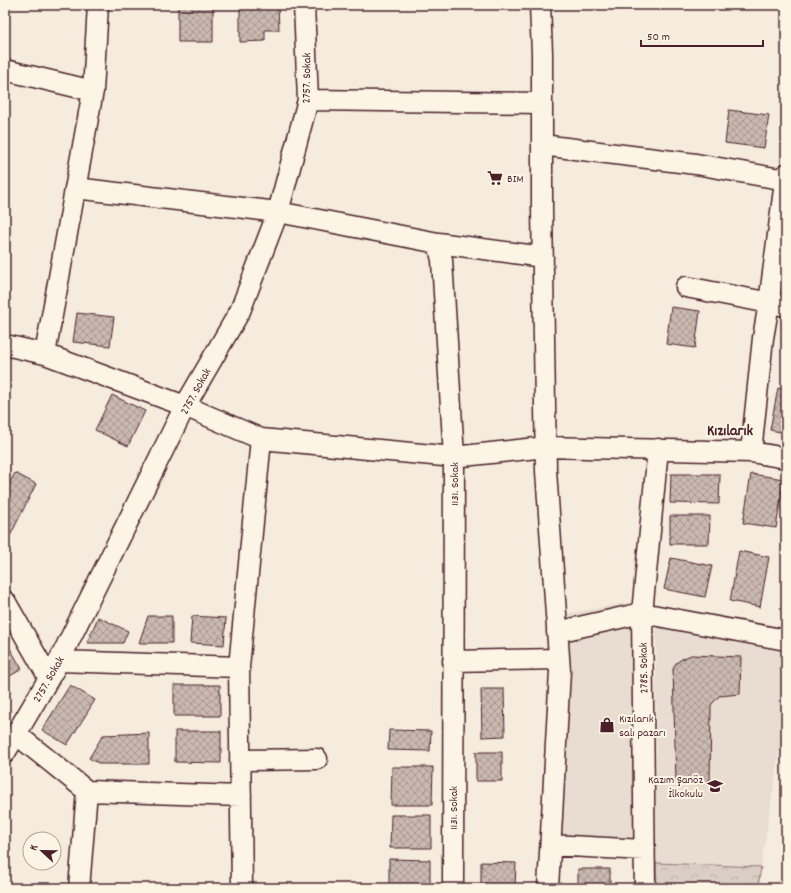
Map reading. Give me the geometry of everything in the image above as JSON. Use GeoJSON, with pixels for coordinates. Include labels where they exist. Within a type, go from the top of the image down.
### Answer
{"type":"FeatureCollection","features":[{"type":"Feature","properties":{"kind":"street"},"geometry":{"type":"LineString","coordinates":[[45,354],[93,91],[98,5]]}},
{"type":"Feature","properties":{"kind":"street","name":"2757. Sokak"},"geometry":{"type":"LineString","coordinates":[[5,753],[54,669],[185,406],[240,311],[278,212],[308,100],[304,5]]}},
{"type":"Feature","properties":{"kind":"street"},"geometry":{"type":"LineString","coordinates":[[540,5],[542,53],[546,471],[560,671],[548,888]]}},
{"type":"Feature","properties":{"kind":"street"},"geometry":{"type":"LineString","coordinates":[[5,70],[93,91]]}},
{"type":"Feature","properties":{"kind":"street"},"geometry":{"type":"LineString","coordinates":[[308,100],[542,103]]}},
{"type":"Feature","properties":{"kind":"street"},"geometry":{"type":"LineString","coordinates":[[542,144],[696,164],[786,180]]}},
{"type":"Feature","properties":{"kind":"street"},"geometry":{"type":"LineString","coordinates":[[751,452],[762,338],[777,304],[786,174]]}},
{"type":"Feature","properties":{"kind":"street"},"geometry":{"type":"LineString","coordinates":[[75,188],[278,212],[438,243],[543,257]]}},
{"type":"Feature","properties":{"kind":"street","name":"1131. Sokak"},"geometry":{"type":"LineString","coordinates":[[438,243],[442,260],[454,457],[453,888]]}},
{"type":"Feature","properties":{"kind":"street"},"geometry":{"type":"LineString","coordinates":[[686,287],[777,304]]}},
{"type":"Feature","properties":{"kind":"street"},"geometry":{"type":"LineString","coordinates":[[5,345],[45,354],[185,406],[261,439],[454,457],[546,447],[751,452],[786,458]]}},
{"type":"Feature","properties":{"kind":"street"},"geometry":{"type":"LineString","coordinates":[[242,888],[239,667],[261,439]]}},
{"type":"Feature","properties":{"kind":"street","name":"2785. Sokak"},"geometry":{"type":"LineString","coordinates":[[645,888],[642,614],[658,450]]}},
{"type":"Feature","properties":{"kind":"street"},"geometry":{"type":"LineString","coordinates":[[5,601],[54,669],[239,667]]}},
{"type":"Feature","properties":{"kind":"street"},"geometry":{"type":"LineString","coordinates":[[557,632],[642,614],[786,640]]}},
{"type":"Feature","properties":{"kind":"street"},"geometry":{"type":"LineString","coordinates":[[453,661],[559,659]]}},
{"type":"Feature","properties":{"kind":"street"},"geometry":{"type":"LineString","coordinates":[[16,734],[87,791],[241,796]]}},
{"type":"Feature","properties":{"kind":"street"},"geometry":{"type":"LineString","coordinates":[[240,760],[317,758]]}},
{"type":"Feature","properties":{"kind":"street"},"geometry":{"type":"LineString","coordinates":[[79,888],[87,791]]}},
{"type":"Feature","properties":{"kind":"street"},"geometry":{"type":"LineString","coordinates":[[551,845],[644,850]]}},
{"type":"Feature","properties":{"kind":"shaded area","name":"Kızılarık salı pazarı"},"geometry":{"type":"Polygon","coordinates":[[[652,571],[652,888],[633,888],[633,841],[560,836],[565,614],[632,602],[634,572],[652,571]]]}},
{"type":"Feature","properties":{"kind":"shaded area","name":"Kazım Şanöz İlkokulu"},"geometry":{"type":"Polygon","coordinates":[[[656,627],[786,649],[786,709],[761,867],[656,863],[656,627]]]}},
{"type":"Feature","properties":{"kind":"green space"},"geometry":{"type":"Polygon","coordinates":[[[656,863],[761,867],[758,888],[656,888],[656,863]]]}},
{"type":"Feature","properties":{"kind":"building"},"geometry":{"type":"Polygon","coordinates":[[[178,5],[213,5],[213,42],[178,42],[178,5]]]}},
{"type":"Feature","properties":{"kind":"building"},"geometry":{"type":"Polygon","coordinates":[[[240,5],[278,5],[279,30],[265,30],[265,41],[240,42],[240,5]]]}},
{"type":"Feature","properties":{"kind":"building"},"geometry":{"type":"Polygon","coordinates":[[[729,110],[769,115],[764,148],[725,143],[729,110]]]}},
{"type":"Feature","properties":{"kind":"building"},"geometry":{"type":"Polygon","coordinates":[[[671,307],[700,311],[695,348],[666,344],[671,307]]]}},
{"type":"Feature","properties":{"kind":"building"},"geometry":{"type":"Polygon","coordinates":[[[77,313],[114,317],[110,346],[73,342],[77,313]]]}},
{"type":"Feature","properties":{"kind":"building"},"geometry":{"type":"Polygon","coordinates":[[[778,388],[786,390],[786,433],[770,430],[778,388]]]}},
{"type":"Feature","properties":{"kind":"building"},"geometry":{"type":"Polygon","coordinates":[[[112,395],[145,411],[128,446],[95,430],[112,395]]]}},
{"type":"Feature","properties":{"kind":"building"},"geometry":{"type":"Polygon","coordinates":[[[15,473],[36,484],[10,536],[5,533],[5,492],[15,473]]]}},
{"type":"Feature","properties":{"kind":"building"},"geometry":{"type":"Polygon","coordinates":[[[671,474],[720,474],[719,504],[670,503],[671,474]]]}},
{"type":"Feature","properties":{"kind":"building"},"geometry":{"type":"Polygon","coordinates":[[[751,474],[784,479],[776,528],[743,523],[751,474]]]}},
{"type":"Feature","properties":{"kind":"building"},"geometry":{"type":"Polygon","coordinates":[[[670,516],[710,516],[709,544],[670,544],[670,516]]]}},
{"type":"Feature","properties":{"kind":"building"},"geometry":{"type":"Polygon","coordinates":[[[739,551],[769,557],[760,607],[730,601],[739,551]]]}},
{"type":"Feature","properties":{"kind":"building"},"geometry":{"type":"Polygon","coordinates":[[[671,558],[712,566],[705,597],[664,589],[671,558]]]}},
{"type":"Feature","properties":{"kind":"building"},"geometry":{"type":"Polygon","coordinates":[[[786,589],[786,611],[782,610],[786,589]]]}},
{"type":"Feature","properties":{"kind":"building"},"geometry":{"type":"Polygon","coordinates":[[[148,616],[172,616],[172,643],[139,643],[148,616]]]}},
{"type":"Feature","properties":{"kind":"building"},"geometry":{"type":"Polygon","coordinates":[[[192,616],[226,618],[224,645],[190,643],[192,616]]]}},
{"type":"Feature","properties":{"kind":"building"},"geometry":{"type":"Polygon","coordinates":[[[98,617],[128,631],[123,643],[87,643],[98,617]]]}},
{"type":"Feature","properties":{"kind":"building"},"geometry":{"type":"Polygon","coordinates":[[[5,640],[22,669],[5,679],[5,640]]]}},
{"type":"Feature","properties":{"kind":"building"},"geometry":{"type":"Polygon","coordinates":[[[691,655],[741,657],[740,694],[719,696],[711,705],[710,784],[676,783],[673,669],[676,663],[691,655]]]}},
{"type":"Feature","properties":{"kind":"building"},"geometry":{"type":"Polygon","coordinates":[[[70,685],[95,700],[67,745],[42,730],[70,685]]]}},
{"type":"Feature","properties":{"kind":"building"},"geometry":{"type":"Polygon","coordinates":[[[174,685],[220,685],[220,716],[174,716],[174,685]]]}},
{"type":"Feature","properties":{"kind":"building"},"geometry":{"type":"Polygon","coordinates":[[[481,689],[504,689],[505,736],[482,737],[481,689]]]}},
{"type":"Feature","properties":{"kind":"building"},"geometry":{"type":"Polygon","coordinates":[[[389,730],[431,731],[430,751],[388,750],[389,730]]]}},
{"type":"Feature","properties":{"kind":"building"},"geometry":{"type":"Polygon","coordinates":[[[175,731],[221,731],[221,763],[175,762],[175,731]]]}},
{"type":"Feature","properties":{"kind":"building"},"geometry":{"type":"Polygon","coordinates":[[[149,733],[149,764],[100,764],[89,758],[103,735],[149,733]]]}},
{"type":"Feature","properties":{"kind":"building"},"geometry":{"type":"Polygon","coordinates":[[[476,752],[502,752],[502,781],[476,781],[476,752]]]}},
{"type":"Feature","properties":{"kind":"building"},"geometry":{"type":"Polygon","coordinates":[[[392,767],[433,767],[432,805],[391,805],[392,767]]]}},
{"type":"Feature","properties":{"kind":"building"},"geometry":{"type":"Polygon","coordinates":[[[391,815],[431,815],[431,848],[390,848],[391,815]]]}},
{"type":"Feature","properties":{"kind":"building"},"geometry":{"type":"Polygon","coordinates":[[[389,859],[430,860],[430,888],[389,888],[389,859]]]}},
{"type":"Feature","properties":{"kind":"building"},"geometry":{"type":"Polygon","coordinates":[[[481,862],[516,863],[515,888],[481,888],[481,862]]]}},
{"type":"Feature","properties":{"kind":"building"},"geometry":{"type":"Polygon","coordinates":[[[578,869],[610,869],[610,888],[578,888],[578,869]]]}},
{"type":"Feature","properties":{"kind":"place","name":"BIM"},"geometry":{"type":"Point","coordinates":[495,178]}},
{"type":"Feature","properties":{"kind":"place","name":"Kızılarık salı pazarı"},"geometry":{"type":"Point","coordinates":[607,725]}},
{"type":"Feature","properties":{"kind":"place","name":"Kazım Şanöz İlkokulu"},"geometry":{"type":"Point","coordinates":[715,786]}},
{"type":"Feature","properties":{"kind":"district","name":"Kızılarık"},"geometry":{"type":"Point","coordinates":[730,429]}}]}
